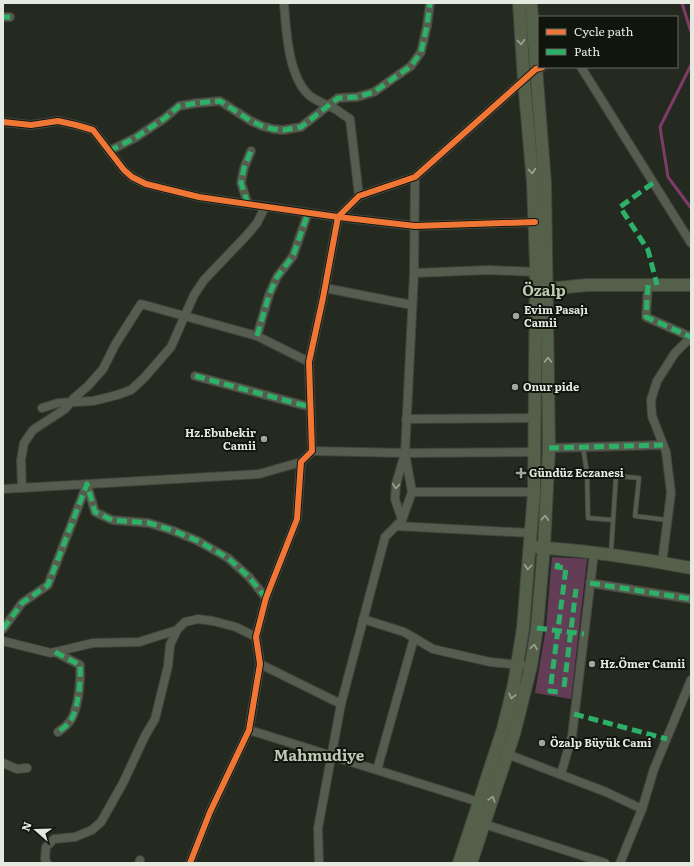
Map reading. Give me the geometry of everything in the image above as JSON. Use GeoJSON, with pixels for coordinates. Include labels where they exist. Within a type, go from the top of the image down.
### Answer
{"type":"FeatureCollection","features":[{"type":"Feature","properties":{"kind":"main road"},"geometry":{"type":"LineString","coordinates":[[471,863],[514,734],[531,666],[537,628],[544,547],[549,448],[542,288],[536,272],[533,184],[519,3]]}},
{"type":"Feature","properties":{"kind":"main road"},"geometry":{"type":"LineString","coordinates":[[531,3],[538,54]]}},
{"type":"Feature","properties":{"kind":"main road"},"geometry":{"type":"LineString","coordinates":[[459,863],[503,729],[518,664],[523,628],[534,492],[546,183],[540,68]]}},
{"type":"Feature","properties":{"kind":"main road"},"geometry":{"type":"LineString","coordinates":[[542,288],[587,285],[691,285]]}},
{"type":"Feature","properties":{"kind":"main road"},"geometry":{"type":"LineString","coordinates":[[530,546],[611,555],[662,562],[691,568]]}},
{"type":"Feature","properties":{"kind":"street"},"geometry":{"type":"LineString","coordinates":[[284,3],[287,43],[298,82],[309,95],[320,103],[329,106],[350,119],[359,196]]}},
{"type":"Feature","properties":{"kind":"street"},"geometry":{"type":"LineString","coordinates":[[109,151],[136,138],[165,118],[179,106],[197,103],[220,101],[251,121],[262,126],[283,130],[301,127],[338,98],[357,97],[374,92],[411,66],[421,52],[427,26],[430,3]]}},
{"type":"Feature","properties":{"kind":"street"},"geometry":{"type":"LineString","coordinates":[[312,451],[309,362],[338,218],[359,196],[415,177],[524,80],[540,68]]}},
{"type":"Feature","properties":{"kind":"street"},"geometry":{"type":"LineString","coordinates":[[582,68],[691,243]]}},
{"type":"Feature","properties":{"kind":"street"},"geometry":{"type":"LineString","coordinates":[[3,122],[31,124],[58,121],[92,130],[124,170],[132,176],[146,184],[199,197],[338,218],[415,226],[535,222]]}},
{"type":"Feature","properties":{"kind":"street"},"geometry":{"type":"LineString","coordinates":[[248,204],[241,183],[244,168],[251,150]]}},
{"type":"Feature","properties":{"kind":"street"},"geometry":{"type":"LineString","coordinates":[[319,863],[318,828],[341,704],[385,537],[402,520],[412,492],[405,453],[414,273],[415,177]]}},
{"type":"Feature","properties":{"kind":"street"},"geometry":{"type":"LineString","coordinates":[[42,408],[58,403],[93,401],[131,390],[144,378],[171,347],[194,295],[204,280],[248,235],[257,223],[265,207]]}},
{"type":"Feature","properties":{"kind":"street"},"geometry":{"type":"LineString","coordinates":[[257,336],[269,295],[277,277],[293,256],[308,213]]}},
{"type":"Feature","properties":{"kind":"street"},"geometry":{"type":"LineString","coordinates":[[414,273],[489,270],[536,272]]}},
{"type":"Feature","properties":{"kind":"street"},"geometry":{"type":"LineString","coordinates":[[648,285],[646,317],[691,338],[675,354],[657,381],[651,400],[652,416],[666,452],[671,493],[662,562]]}},
{"type":"Feature","properties":{"kind":"street"},"geometry":{"type":"LineString","coordinates":[[325,288],[412,305]]}},
{"type":"Feature","properties":{"kind":"street"},"geometry":{"type":"LineString","coordinates":[[22,488],[21,460],[24,443],[33,430],[65,409],[103,369],[115,345],[141,304],[257,336],[309,362]]}},
{"type":"Feature","properties":{"kind":"street"},"geometry":{"type":"LineString","coordinates":[[195,376],[310,407]]}},
{"type":"Feature","properties":{"kind":"street"},"geometry":{"type":"LineString","coordinates":[[406,419],[536,418]]}},
{"type":"Feature","properties":{"kind":"street"},"geometry":{"type":"LineString","coordinates":[[549,448],[663,445]]}},
{"type":"Feature","properties":{"kind":"street"},"geometry":{"type":"LineString","coordinates":[[3,489],[259,474],[301,462],[312,451],[405,453],[535,452]]}},
{"type":"Feature","properties":{"kind":"street"},"geometry":{"type":"LineString","coordinates":[[402,520],[396,499],[396,484],[405,453]]}},
{"type":"Feature","properties":{"kind":"street"},"geometry":{"type":"LineString","coordinates":[[190,863],[210,812],[249,730],[260,664],[256,637],[266,598],[297,519],[301,462]]}},
{"type":"Feature","properties":{"kind":"street"},"geometry":{"type":"LineString","coordinates":[[87,484],[95,512],[112,520],[149,522],[198,541],[228,558],[249,577],[266,598]]}},
{"type":"Feature","properties":{"kind":"street"},"geometry":{"type":"LineString","coordinates":[[3,630],[22,603],[48,585],[87,484]]}},
{"type":"Feature","properties":{"kind":"street"},"geometry":{"type":"LineString","coordinates":[[412,492],[534,492]]}},
{"type":"Feature","properties":{"kind":"street"},"geometry":{"type":"LineString","coordinates":[[396,526],[530,533]]}},
{"type":"Feature","properties":{"kind":"street"},"geometry":{"type":"LineString","coordinates":[[561,774],[572,736],[594,553]]}},
{"type":"Feature","properties":{"kind":"street"},"geometry":{"type":"LineString","coordinates":[[590,583],[691,599]]}},
{"type":"Feature","properties":{"kind":"street"},"geometry":{"type":"LineString","coordinates":[[48,863],[45,859],[46,847],[54,839],[76,837],[92,830],[101,822],[123,783],[145,736],[155,719],[168,666],[170,645],[177,630],[185,622],[198,619],[236,627],[256,637]]}},
{"type":"Feature","properties":{"kind":"street"},"geometry":{"type":"LineString","coordinates":[[364,619],[404,632],[433,649],[490,662],[531,666]]}},
{"type":"Feature","properties":{"kind":"street"},"geometry":{"type":"LineString","coordinates":[[3,641],[51,653],[93,643],[138,642],[177,630]]}},
{"type":"Feature","properties":{"kind":"street"},"geometry":{"type":"LineString","coordinates":[[377,770],[414,638]]}},
{"type":"Feature","properties":{"kind":"street"},"geometry":{"type":"LineString","coordinates":[[55,652],[80,665],[77,698],[73,716],[67,726],[58,732]]}},
{"type":"Feature","properties":{"kind":"street"},"geometry":{"type":"LineString","coordinates":[[260,664],[341,704]]}},
{"type":"Feature","properties":{"kind":"street"},"geometry":{"type":"LineString","coordinates":[[620,863],[642,809],[654,769],[691,680]]}},
{"type":"Feature","properties":{"kind":"street"},"geometry":{"type":"LineString","coordinates":[[249,730],[479,802]]}},
{"type":"Feature","properties":{"kind":"street"},"geometry":{"type":"LineString","coordinates":[[507,754],[606,792],[642,809]]}},
{"type":"Feature","properties":{"kind":"street"},"geometry":{"type":"LineString","coordinates":[[3,763],[17,769],[27,768]]}},
{"type":"Feature","properties":{"kind":"street"},"geometry":{"type":"LineString","coordinates":[[484,824],[605,863]]}},
{"type":"Feature","properties":{"kind":"lane"},"geometry":{"type":"LineString","coordinates":[[583,447],[587,473],[588,518],[613,520]]}},
{"type":"Feature","properties":{"kind":"lane"},"geometry":{"type":"LineString","coordinates":[[587,473],[614,473],[616,476],[639,478],[635,516],[667,520]]}},
{"type":"Feature","properties":{"kind":"lane"},"geometry":{"type":"LineString","coordinates":[[611,555],[616,476]]}},
{"type":"Feature","properties":{"kind":"shaded area"},"geometry":{"type":"Polygon","coordinates":[[[552,557],[587,559],[571,699],[535,693],[546,628],[552,557]]]}},
{"type":"Feature","properties":{"kind":"waterway"},"geometry":{"type":"LineString","coordinates":[[682,3],[691,32]]}},
{"type":"Feature","properties":{"kind":"waterway"},"geometry":{"type":"LineString","coordinates":[[691,65],[660,127],[668,177],[691,208]]}},
{"type":"Feature","properties":{"kind":"marked path"},"geometry":{"type":"LineString","coordinates":[[109,151],[135,138],[165,118],[179,106],[197,103],[220,101],[251,121],[273,129],[283,130],[301,127],[338,98],[357,97],[374,92],[411,66],[421,52],[427,26],[430,3]]}},
{"type":"Feature","properties":{"kind":"marked path"},"geometry":{"type":"LineString","coordinates":[[3,17],[10,17]]}},
{"type":"Feature","properties":{"kind":"marked path"},"geometry":{"type":"LineString","coordinates":[[248,204],[241,183],[244,168],[251,151]]}},
{"type":"Feature","properties":{"kind":"marked path"},"geometry":{"type":"LineString","coordinates":[[653,183],[620,207],[648,250],[657,285]]}},
{"type":"Feature","properties":{"kind":"marked path"},"geometry":{"type":"LineString","coordinates":[[257,336],[269,295],[277,277],[293,256],[308,213]]}},
{"type":"Feature","properties":{"kind":"marked path"},"geometry":{"type":"LineString","coordinates":[[648,285],[646,317],[691,337]]}},
{"type":"Feature","properties":{"kind":"marked path"},"geometry":{"type":"LineString","coordinates":[[195,376],[310,407]]}},
{"type":"Feature","properties":{"kind":"marked path"},"geometry":{"type":"LineString","coordinates":[[549,448],[663,445]]}},
{"type":"Feature","properties":{"kind":"marked path"},"geometry":{"type":"LineString","coordinates":[[3,629],[22,603],[48,585],[87,484],[95,512],[112,520],[149,523],[198,541],[228,558],[249,577],[266,598]]}},
{"type":"Feature","properties":{"kind":"marked path"},"geometry":{"type":"LineString","coordinates":[[558,563],[557,567],[566,568],[550,691],[558,692]]}},
{"type":"Feature","properties":{"kind":"marked path"},"geometry":{"type":"LineString","coordinates":[[590,583],[691,599]]}},
{"type":"Feature","properties":{"kind":"marked path"},"geometry":{"type":"LineString","coordinates":[[564,687],[576,589]]}},
{"type":"Feature","properties":{"kind":"marked path"},"geometry":{"type":"LineString","coordinates":[[537,628],[584,634]]}},
{"type":"Feature","properties":{"kind":"marked path"},"geometry":{"type":"LineString","coordinates":[[55,652],[80,665],[80,684],[75,710],[67,725],[58,732]]}},
{"type":"Feature","properties":{"kind":"marked path"},"geometry":{"type":"LineString","coordinates":[[574,714],[667,739]]}},
{"type":"Feature","properties":{"kind":"cycle path"},"geometry":{"type":"LineString","coordinates":[[190,863],[210,812],[249,730],[260,664],[256,637],[266,598],[297,519],[301,462],[312,451],[309,362],[338,217],[359,196],[415,177],[536,69],[540,68]]}},
{"type":"Feature","properties":{"kind":"cycle path"},"geometry":{"type":"LineString","coordinates":[[3,122],[31,125],[58,121],[93,130],[124,170],[132,177],[146,184],[199,197],[338,217],[415,226],[535,222]]}},
{"type":"Feature","properties":{"kind":"place","name":"Evim Pasajı Camii"},"geometry":{"type":"Point","coordinates":[516,316]}},
{"type":"Feature","properties":{"kind":"place","name":"Onur pide"},"geometry":{"type":"Point","coordinates":[515,387]}},
{"type":"Feature","properties":{"kind":"place","name":"Hz.Ebubekir Camii"},"geometry":{"type":"Point","coordinates":[264,439]}},
{"type":"Feature","properties":{"kind":"place","name":"Gündüz Eczanesi"},"geometry":{"type":"Point","coordinates":[521,473]}},
{"type":"Feature","properties":{"kind":"place","name":"Hz.Ömer Camii"},"geometry":{"type":"Point","coordinates":[592,664]}},
{"type":"Feature","properties":{"kind":"place","name":"Özalp Büyük Cami"},"geometry":{"type":"Point","coordinates":[542,743]}},
{"type":"Feature","properties":{"kind":"district","name":"Özalp"},"geometry":{"type":"Point","coordinates":[544,291]}},
{"type":"Feature","properties":{"kind":"district","name":"Mahmudiye"},"geometry":{"type":"Point","coordinates":[319,756]}}]}
